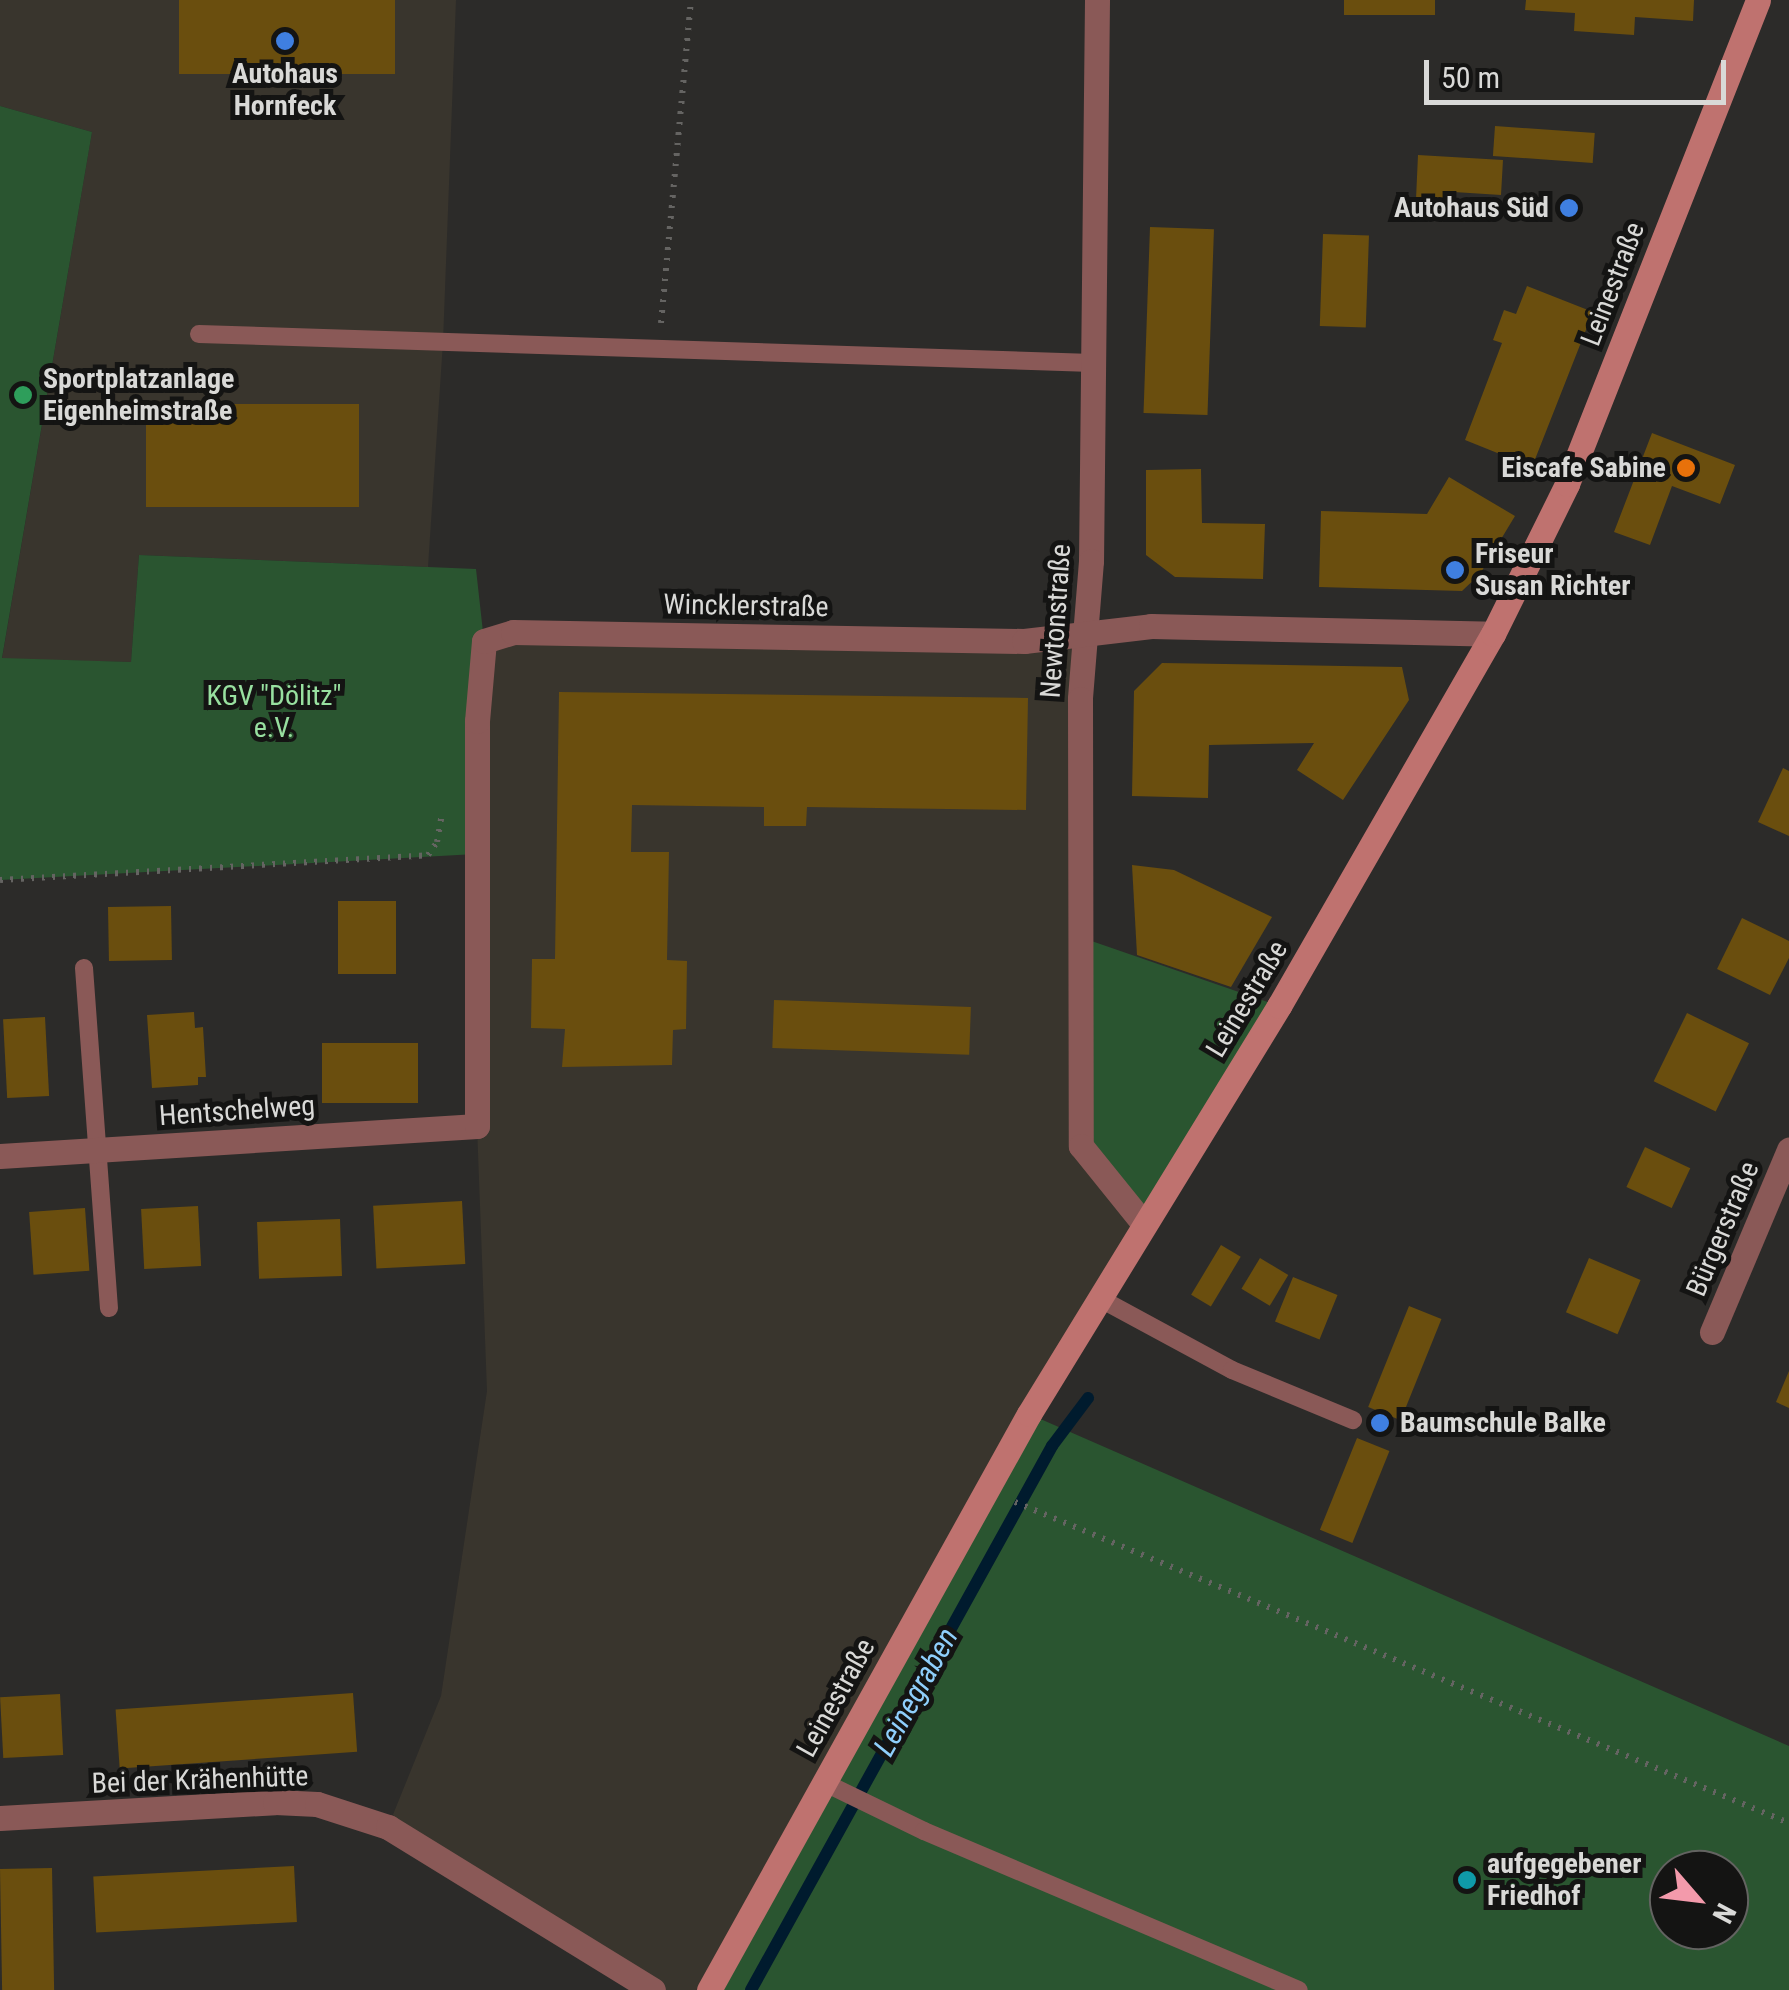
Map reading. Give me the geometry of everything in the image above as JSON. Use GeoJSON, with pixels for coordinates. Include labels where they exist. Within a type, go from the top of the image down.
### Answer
{"type":"FeatureCollection","features":[{"type":"Feature","properties":{"kind":"main road","name":"Leinestraße"},"geometry":{"type":"LineString","coordinates":[[708,1990],[833,1788],[1029,1414],[1279,1006],[1492,634],[1568,484],[1758,0]]}},
{"type":"Feature","properties":{"kind":"street","name":"Newtonstraße"},"geometry":{"type":"LineString","coordinates":[[1097,0],[1091,561],[1080,699],[1081,1146],[1144,1224]]}},
{"type":"Feature","properties":{"kind":"street","name":"Wincklerstraße"},"geometry":{"type":"LineString","coordinates":[[477,1126],[477,735],[484,641],[514,632],[1024,641],[1151,626],[1492,634]]}},
{"type":"Feature","properties":{"kind":"street","name":"Hentschelweg"},"geometry":{"type":"LineString","coordinates":[[0,1156],[477,1126]]}},
{"type":"Feature","properties":{"kind":"street","name":"Bürgerstraße"},"geometry":{"type":"LineString","coordinates":[[1712,1332],[1789,1150]]}},
{"type":"Feature","properties":{"kind":"street","name":"Bei der Krähenhütte"},"geometry":{"type":"LineString","coordinates":[[0,1818],[316,1804],[388,1827],[652,1990]]}},
{"type":"Feature","properties":{"kind":"lane"},"geometry":{"type":"LineString","coordinates":[[199,334],[1093,363]]}},
{"type":"Feature","properties":{"kind":"lane"},"geometry":{"type":"LineString","coordinates":[[84,968],[109,1308]]}},
{"type":"Feature","properties":{"kind":"lane"},"geometry":{"type":"LineString","coordinates":[[1099,1298],[1232,1370],[1353,1420]]}},
{"type":"Feature","properties":{"kind":"lane"},"geometry":{"type":"LineString","coordinates":[[833,1788],[1299,1990]]}},
{"type":"Feature","properties":{"kind":"path"},"geometry":{"type":"LineString","coordinates":[[658,349],[691,0]]}},
{"type":"Feature","properties":{"kind":"path"},"geometry":{"type":"LineString","coordinates":[[0,880],[428,855]]}},
{"type":"Feature","properties":{"kind":"path"},"geometry":{"type":"LineString","coordinates":[[1034,1512],[1789,1823]]}},
{"type":"Feature","properties":{"kind":"shaded area"},"geometry":{"type":"Polygon","coordinates":[[[0,0],[456,0],[443,342],[428,567],[139,555],[131,662],[2,659],[92,132],[0,106],[0,0]]]}},
{"type":"Feature","properties":{"kind":"shaded area"},"geometry":{"type":"Polygon","coordinates":[[[1085,633],[1081,1111],[1144,1224],[709,1990],[653,1990],[388,1827],[441,1696],[487,1391],[477,1126],[484,641],[1085,633]]]}},
{"type":"Feature","properties":{"kind":"green space","name":"KGV \"Dölitz\" e.V."},"geometry":{"type":"Polygon","coordinates":[[[0,106],[92,132],[2,658],[131,662],[139,555],[476,569],[484,641],[476,854],[0,880],[0,106]]]}},
{"type":"Feature","properties":{"kind":"green space"},"geometry":{"type":"Polygon","coordinates":[[[1080,937],[1279,1006],[1144,1224],[1081,1146],[1080,937]]]}},
{"type":"Feature","properties":{"kind":"green space"},"geometry":{"type":"Polygon","coordinates":[[[1029,1414],[1789,1746],[1789,1990],[709,1990],[1029,1414]]]}},
{"type":"Feature","properties":{"kind":"building","name":"Autohaus Hornfeck"},"geometry":{"type":"Polygon","coordinates":[[[179,0],[395,0],[395,74],[179,74],[179,0]]]}},
{"type":"Feature","properties":{"kind":"building"},"geometry":{"type":"Polygon","coordinates":[[[1344,0],[1435,0],[1435,15],[1344,15],[1344,0]]]}},
{"type":"Feature","properties":{"kind":"building"},"geometry":{"type":"Polygon","coordinates":[[[1526,0],[1694,0],[1693,21],[1635,17],[1634,35],[1574,31],[1575,13],[1525,10],[1526,0]]]}},
{"type":"Feature","properties":{"kind":"building"},"geometry":{"type":"Polygon","coordinates":[[[1495,126],[1595,133],[1593,163],[1493,156],[1495,126]]]}},
{"type":"Feature","properties":{"kind":"building"},"geometry":{"type":"Polygon","coordinates":[[[1418,155],[1503,160],[1501,195],[1454,192],[1454,201],[1416,199],[1418,155]]]}},
{"type":"Feature","properties":{"kind":"building"},"geometry":{"type":"Polygon","coordinates":[[[1150,227],[1214,229],[1207,415],[1144,413],[1150,227]]]}},
{"type":"Feature","properties":{"kind":"building"},"geometry":{"type":"Polygon","coordinates":[[[1323,234],[1369,236],[1366,328],[1320,326],[1323,234]]]}},
{"type":"Feature","properties":{"kind":"building"},"geometry":{"type":"Polygon","coordinates":[[[1527,286],[1593,312],[1532,467],[1465,440],[1502,343],[1493,340],[1504,310],[1516,314],[1527,286]]]}},
{"type":"Feature","properties":{"kind":"building"},"geometry":{"type":"Polygon","coordinates":[[[146,404],[359,404],[359,507],[146,507],[146,404]]]}},
{"type":"Feature","properties":{"kind":"building","name":"Eiscafe Sabine"},"geometry":{"type":"Polygon","coordinates":[[[1652,433],[1735,465],[1720,504],[1672,486],[1650,545],[1614,532],[1652,433]]]}},
{"type":"Feature","properties":{"kind":"building"},"geometry":{"type":"Polygon","coordinates":[[[1201,469],[1202,523],[1265,524],[1263,579],[1175,577],[1146,555],[1146,470],[1201,469]]]}},
{"type":"Feature","properties":{"kind":"building"},"geometry":{"type":"Polygon","coordinates":[[[1449,477],[1515,516],[1480,574],[1462,591],[1319,587],[1321,511],[1427,514],[1449,477]]]}},
{"type":"Feature","properties":{"kind":"building"},"geometry":{"type":"Polygon","coordinates":[[[1162,663],[1402,667],[1409,700],[1343,800],[1297,770],[1314,743],[1209,745],[1208,798],[1132,796],[1134,691],[1162,663]]]}},
{"type":"Feature","properties":{"kind":"building"},"geometry":{"type":"Polygon","coordinates":[[[559,692],[1028,698],[1026,810],[807,807],[806,826],[764,826],[764,807],[632,805],[631,852],[669,852],[667,960],[687,961],[686,1029],[673,1030],[672,1065],[562,1067],[565,1029],[531,1028],[532,959],[555,959],[559,692]]]}},
{"type":"Feature","properties":{"kind":"building"},"geometry":{"type":"Polygon","coordinates":[[[1783,768],[1789,771],[1789,836],[1758,822],[1783,768]]]}},
{"type":"Feature","properties":{"kind":"building"},"geometry":{"type":"Polygon","coordinates":[[[1132,865],[1174,870],[1272,917],[1231,987],[1137,955],[1132,865]]]}},
{"type":"Feature","properties":{"kind":"building"},"geometry":{"type":"Polygon","coordinates":[[[338,901],[396,901],[396,974],[338,974],[338,901]]]}},
{"type":"Feature","properties":{"kind":"building"},"geometry":{"type":"Polygon","coordinates":[[[171,906],[172,960],[109,961],[108,907],[171,906]]]}},
{"type":"Feature","properties":{"kind":"building"},"geometry":{"type":"Polygon","coordinates":[[[1742,918],[1789,941],[1789,958],[1770,995],[1717,969],[1742,918]]]}},
{"type":"Feature","properties":{"kind":"building"},"geometry":{"type":"Polygon","coordinates":[[[774,1000],[971,1007],[969,1055],[772,1048],[774,1000]]]}},
{"type":"Feature","properties":{"kind":"building"},"geometry":{"type":"Polygon","coordinates":[[[194,1012],[195,1028],[203,1027],[206,1077],[198,1077],[198,1085],[152,1088],[147,1015],[194,1012]]]}},
{"type":"Feature","properties":{"kind":"building"},"geometry":{"type":"Polygon","coordinates":[[[1687,1013],[1749,1043],[1716,1112],[1654,1081],[1687,1013]]]}},
{"type":"Feature","properties":{"kind":"building"},"geometry":{"type":"Polygon","coordinates":[[[45,1017],[49,1096],[7,1098],[3,1019],[45,1017]]]}},
{"type":"Feature","properties":{"kind":"building"},"geometry":{"type":"Polygon","coordinates":[[[322,1043],[418,1043],[418,1103],[322,1103],[322,1043]]]}},
{"type":"Feature","properties":{"kind":"building"},"geometry":{"type":"Polygon","coordinates":[[[1645,1147],[1690,1168],[1672,1208],[1626,1187],[1645,1147]]]}},
{"type":"Feature","properties":{"kind":"building"},"geometry":{"type":"Polygon","coordinates":[[[462,1201],[465,1264],[376,1269],[373,1206],[462,1201]]]}},
{"type":"Feature","properties":{"kind":"building"},"geometry":{"type":"Polygon","coordinates":[[[198,1206],[201,1266],[144,1269],[141,1209],[198,1206]]]}},
{"type":"Feature","properties":{"kind":"building"},"geometry":{"type":"Polygon","coordinates":[[[85,1208],[89,1271],[34,1275],[29,1212],[85,1208]]]}},
{"type":"Feature","properties":{"kind":"building"},"geometry":{"type":"Polygon","coordinates":[[[340,1219],[342,1276],[259,1279],[257,1222],[340,1219]]]}},
{"type":"Feature","properties":{"kind":"building"},"geometry":{"type":"Polygon","coordinates":[[[1221,1245],[1241,1257],[1211,1307],[1191,1295],[1221,1245]]]}},
{"type":"Feature","properties":{"kind":"building"},"geometry":{"type":"Polygon","coordinates":[[[1260,1258],[1288,1275],[1270,1306],[1241,1289],[1260,1258]]]}},
{"type":"Feature","properties":{"kind":"building"},"geometry":{"type":"Polygon","coordinates":[[[1589,1258],[1641,1280],[1617,1334],[1566,1312],[1589,1258]]]}},
{"type":"Feature","properties":{"kind":"building"},"geometry":{"type":"Polygon","coordinates":[[[1293,1277],[1338,1295],[1320,1339],[1275,1322],[1293,1277]]]}},
{"type":"Feature","properties":{"kind":"building"},"geometry":{"type":"Polygon","coordinates":[[[1409,1306],[1441,1319],[1401,1420],[1368,1407],[1409,1306]]]}},
{"type":"Feature","properties":{"kind":"building"},"geometry":{"type":"Polygon","coordinates":[[[1789,1371],[1789,1408],[1776,1402],[1789,1371]]]}},
{"type":"Feature","properties":{"kind":"building"},"geometry":{"type":"Polygon","coordinates":[[[1357,1438],[1389,1451],[1352,1543],[1320,1530],[1357,1438]]]}},
{"type":"Feature","properties":{"kind":"building"},"geometry":{"type":"Polygon","coordinates":[[[353,1693],[357,1752],[120,1768],[116,1710],[353,1693]]]}},
{"type":"Feature","properties":{"kind":"building"},"geometry":{"type":"Polygon","coordinates":[[[60,1694],[63,1755],[3,1758],[0,1697],[60,1694]]]}},
{"type":"Feature","properties":{"kind":"building"},"geometry":{"type":"Polygon","coordinates":[[[294,1866],[297,1922],[96,1932],[93,1877],[294,1866]]]}},
{"type":"Feature","properties":{"kind":"building"},"geometry":{"type":"Polygon","coordinates":[[[52,1868],[54,1990],[2,1990],[0,1869],[52,1868]]]}},
{"type":"Feature","properties":{"kind":"waterway","name":"Leinegraben"},"geometry":{"type":"LineString","coordinates":[[751,1990],[1052,1446],[1088,1398]]}},
{"type":"Feature","properties":{"kind":"place","name":"Autohaus Hornfeck"},"geometry":{"type":"Point","coordinates":[285,41]}},
{"type":"Feature","properties":{"kind":"place","name":"Autohaus Süd"},"geometry":{"type":"Point","coordinates":[1569,208]}},
{"type":"Feature","properties":{"kind":"place","name":"Sportplatzanlage Eigenheimstraße"},"geometry":{"type":"Point","coordinates":[23,395]}},
{"type":"Feature","properties":{"kind":"place","name":"Eiscafe Sabine"},"geometry":{"type":"Point","coordinates":[1686,468]}},
{"type":"Feature","properties":{"kind":"place","name":"Friseur Susan Richter"},"geometry":{"type":"Point","coordinates":[1455,570]}},
{"type":"Feature","properties":{"kind":"place","name":"Baumschule Balke"},"geometry":{"type":"Point","coordinates":[1380,1423]}},
{"type":"Feature","properties":{"kind":"place","name":"aufgegebener Friedhof"},"geometry":{"type":"Point","coordinates":[1467,1880]}}]}
